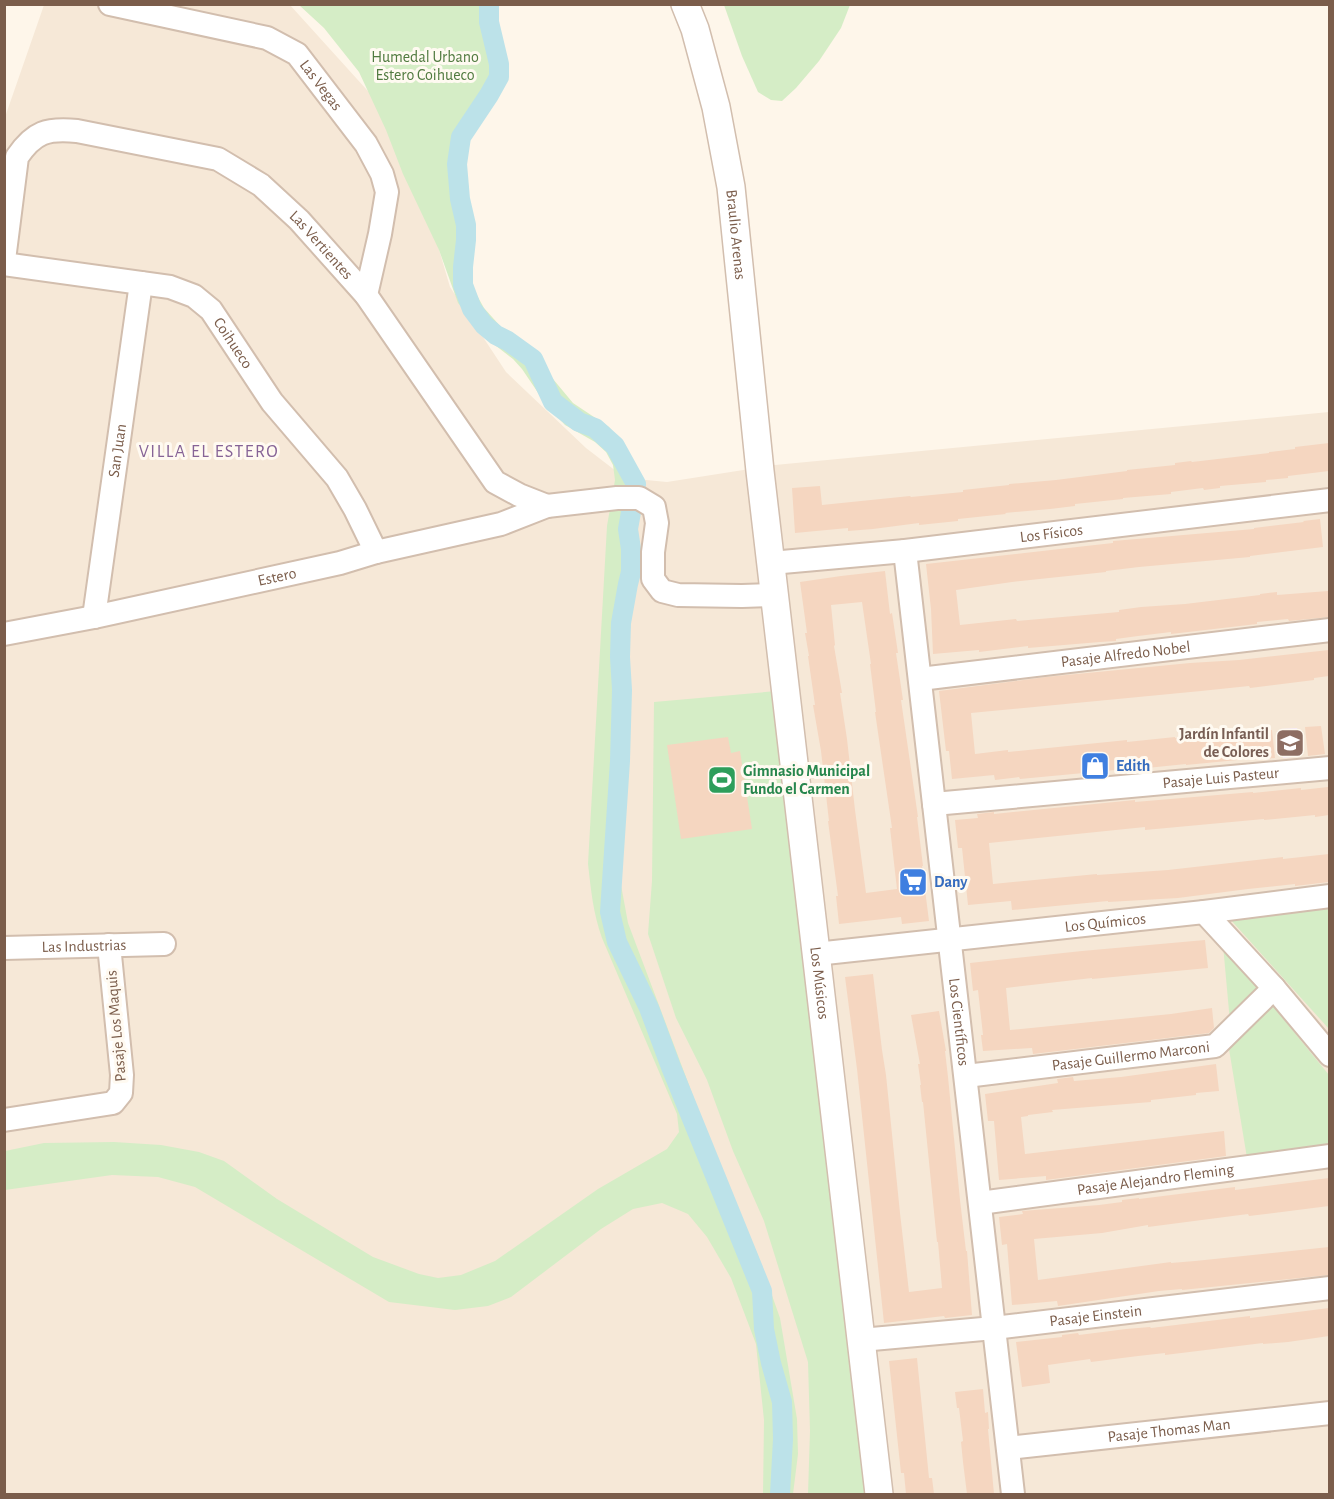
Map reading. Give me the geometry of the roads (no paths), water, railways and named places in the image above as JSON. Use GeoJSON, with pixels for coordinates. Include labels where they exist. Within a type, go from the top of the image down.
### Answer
{"type":"FeatureCollection","features":[{"type":"Feature","properties":{"kind":"street","name":"Las Vegas"},"geometry":{"type":"LineString","coordinates":[[110,4],[267,38],[297,54],[366,144],[382,174],[387,192],[366,295]]}},
{"type":"Feature","properties":{"kind":"street","name":"Braulio Arenas"},"geometry":{"type":"LineString","coordinates":[[686,4],[696,29],[716,107],[731,187],[760,471]]}},
{"type":"Feature","properties":{"kind":"street","name":"Las Vertientes"},"geometry":{"type":"LineString","coordinates":[[4,262],[17,157],[26,144],[40,134],[58,129],[77,131],[218,159],[261,185],[277,199],[299,220],[366,295],[495,482],[547,506]]}},
{"type":"Feature","properties":{"kind":"street","name":"Coihueco"},"geometry":{"type":"LineString","coordinates":[[4,262],[170,286],[194,296],[211,310],[272,402],[337,478],[376,552]]}},
{"type":"Feature","properties":{"kind":"street","name":"San Juan"},"geometry":{"type":"LineString","coordinates":[[94,617],[141,283]]}},
{"type":"Feature","properties":{"kind":"street","name":"Los Músicos"},"geometry":{"type":"LineString","coordinates":[[760,471],[879,1494]]}},
{"type":"Feature","properties":{"kind":"street"},"geometry":{"type":"LineString","coordinates":[[547,506],[616,498],[639,498],[654,507],[657,523],[653,552],[653,579],[662,591],[678,595],[775,595]]}},
{"type":"Feature","properties":{"kind":"street","name":"Los Físicos"},"geometry":{"type":"LineString","coordinates":[[771,563],[905,550],[1329,500]]}},
{"type":"Feature","properties":{"kind":"street","name":"Estero"},"geometry":{"type":"LineString","coordinates":[[4,634],[94,617],[340,563],[376,552],[501,524],[547,506]]}},
{"type":"Feature","properties":{"kind":"street","name":"Los Científicos"},"geometry":{"type":"LineString","coordinates":[[905,550],[1013,1494]]}},
{"type":"Feature","properties":{"kind":"street","name":"Pasaje Alfredo Nobel"},"geometry":{"type":"LineString","coordinates":[[920,679],[1329,630]]}},
{"type":"Feature","properties":{"kind":"street","name":"Pasaje Luis Pasteur"},"geometry":{"type":"LineString","coordinates":[[934,804],[1329,768]]}},
{"type":"Feature","properties":{"kind":"street","name":"Los Químicos"},"geometry":{"type":"LineString","coordinates":[[816,954],[1204,912],[1329,896]]}},
{"type":"Feature","properties":{"kind":"street"},"geometry":{"type":"LineString","coordinates":[[1204,912],[1274,988],[1329,1054]]}},
{"type":"Feature","properties":{"kind":"street","name":"Las Industrias"},"geometry":{"type":"LineString","coordinates":[[4,948],[164,944]]}},
{"type":"Feature","properties":{"kind":"street","name":"Pasaje Los Maquis"},"geometry":{"type":"LineString","coordinates":[[4,1120],[113,1103],[121,1093],[122,1075],[109,945]]}},
{"type":"Feature","properties":{"kind":"street","name":"Pasaje Guillermo Marconi"},"geometry":{"type":"LineString","coordinates":[[966,1076],[1215,1046],[1274,988]]}},
{"type":"Feature","properties":{"kind":"street","name":"Pasaje Alejandro Fleming"},"geometry":{"type":"LineString","coordinates":[[980,1203],[1329,1156]]}},
{"type":"Feature","properties":{"kind":"street","name":"Pasaje Einstein"},"geometry":{"type":"LineString","coordinates":[[861,1340],[994,1328],[1329,1288]]}},
{"type":"Feature","properties":{"kind":"street","name":"Pasaje Thomas Man"},"geometry":{"type":"LineString","coordinates":[[1008,1448],[1329,1413]]}},
{"type":"Feature","properties":{"kind":"waterway"},"geometry":{"type":"LineString","coordinates":[[489,4],[489,22],[499,64],[499,77],[461,137],[457,164],[460,199],[466,225],[463,285],[472,309],[484,325],[533,359],[553,402],[579,422],[595,428],[615,446],[636,484],[628,529],[631,572],[621,623],[620,761],[610,912],[617,942],[649,1008],[762,1291],[764,1329],[782,1402],[783,1439],[780,1494]]}},
{"type":"Feature","properties":{"kind":"place","name":"Jardín Infantil de Colores"},"geometry":{"type":"Point","coordinates":[1290,743]}},
{"type":"Feature","properties":{"kind":"place","name":"Edith"},"geometry":{"type":"Point","coordinates":[1095,766]}},
{"type":"Feature","properties":{"kind":"place","name":"Gimnasio Municipal Fundo el Carmen"},"geometry":{"type":"Point","coordinates":[722,780]}},
{"type":"Feature","properties":{"kind":"place","name":"Dany"},"geometry":{"type":"Point","coordinates":[913,882]}},
{"type":"Feature","properties":{"kind":"district","name":"VILLA EL ESTERO"},"geometry":{"type":"Point","coordinates":[209,452]}},
{"type":"Feature","properties":{"kind":"park label","name":"Humedal Urbano Estero Coihueco"},"geometry":{"type":"Point","coordinates":[425,66]}}]}
